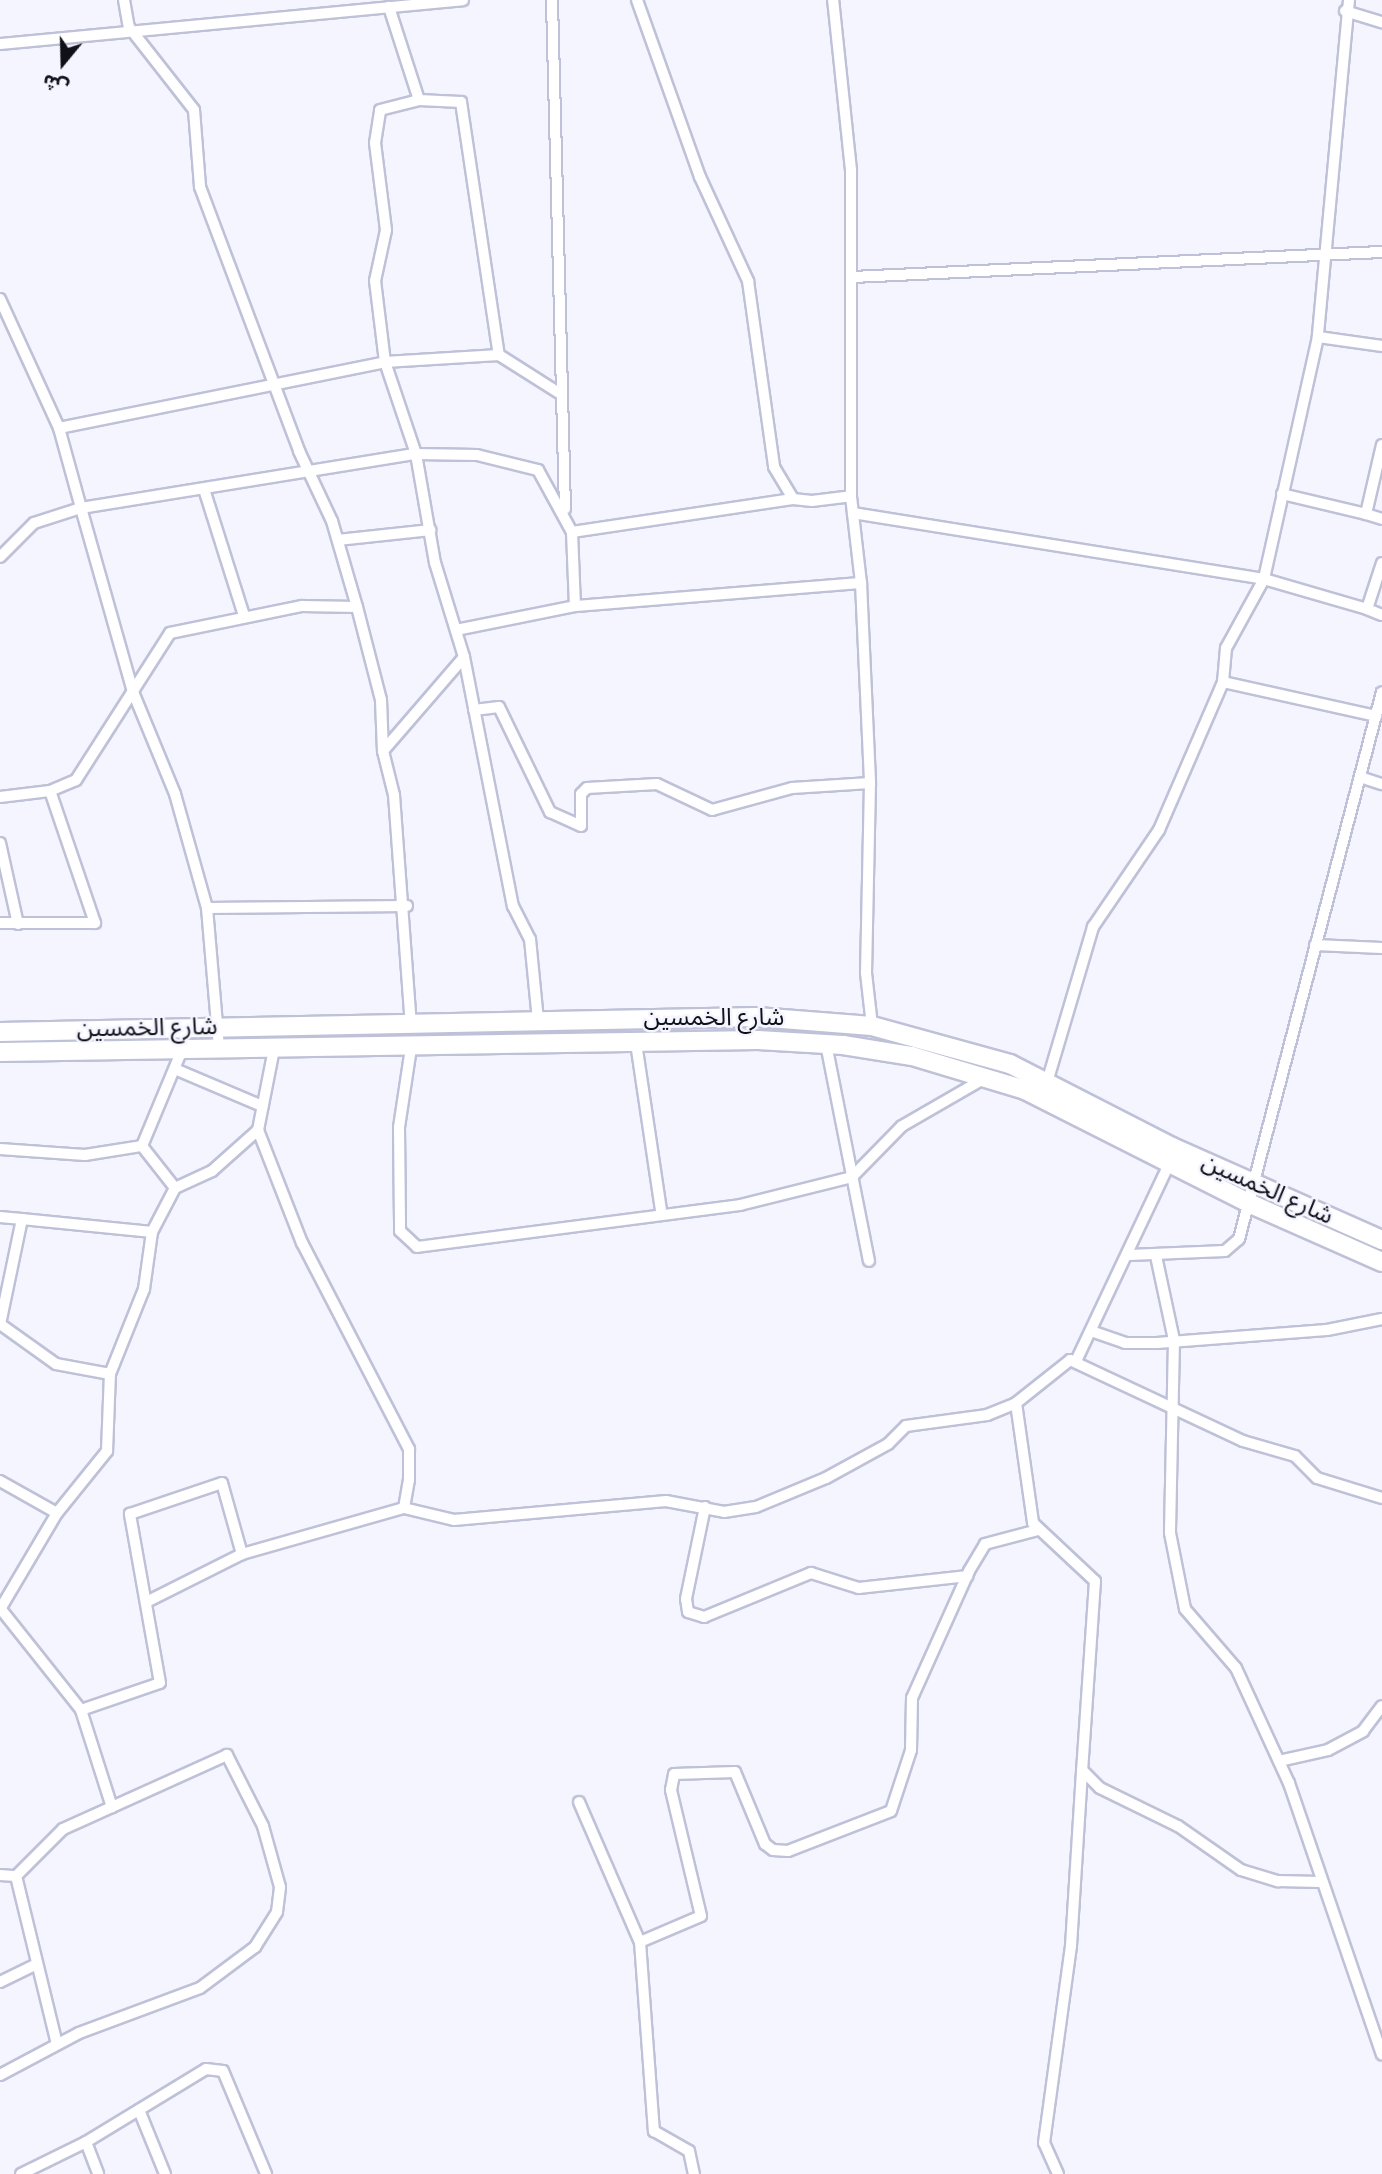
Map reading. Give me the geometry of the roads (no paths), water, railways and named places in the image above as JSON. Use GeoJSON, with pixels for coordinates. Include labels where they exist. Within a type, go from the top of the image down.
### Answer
{"type":"FeatureCollection","features":[{"type":"Feature","properties":{"kind":"main road","name":"شارع الخمسين"},"geometry":{"type":"LineString","coordinates":[[0,1032],[411,1027],[538,1021],[757,1017],[872,1026],[918,1034],[1048,1080],[1254,1184],[1382,1240]]}},
{"type":"Feature","properties":{"kind":"main road"},"geometry":{"type":"LineString","coordinates":[[490,1025],[493,1047]]}},
{"type":"Feature","properties":{"kind":"main road"},"geometry":{"type":"LineString","coordinates":[[912,1056],[918,1034]]}},
{"type":"Feature","properties":{"kind":"main road","name":"شارع الخمسين"},"geometry":{"type":"LineString","coordinates":[[0,1052],[636,1043],[826,1044],[912,1056],[988,1077],[1252,1205],[1382,1262]]}},
{"type":"Feature","properties":{"kind":"street"},"geometry":{"type":"LineString","coordinates":[[124,0],[130,27],[194,110],[200,187],[276,382],[307,471],[338,540],[381,700],[383,751],[407,906],[411,1027]]}},
{"type":"Feature","properties":{"kind":"street"},"geometry":{"type":"LineString","coordinates":[[0,44],[130,27],[463,0]]}},
{"type":"Feature","properties":{"kind":"street"},"geometry":{"type":"LineString","coordinates":[[552,0],[559,393],[565,511]]}},
{"type":"Feature","properties":{"kind":"street"},"geometry":{"type":"LineString","coordinates":[[637,0],[700,177],[748,281],[774,467],[793,499]]}},
{"type":"Feature","properties":{"kind":"street"},"geometry":{"type":"LineString","coordinates":[[833,0],[850,170],[853,277],[851,496],[861,583],[870,783],[866,973],[872,1026]]}},
{"type":"Feature","properties":{"kind":"street"},"geometry":{"type":"LineString","coordinates":[[1048,1080],[1093,927],[1159,831],[1223,682],[1226,648],[1264,579],[1318,337],[1328,256],[1347,5],[1382,22]]}},
{"type":"Feature","properties":{"kind":"street"},"geometry":{"type":"LineString","coordinates":[[389,7],[419,100]]}},
{"type":"Feature","properties":{"kind":"street"},"geometry":{"type":"LineString","coordinates":[[499,355],[461,102],[419,100],[380,110],[375,143],[386,230],[375,281],[385,362],[416,454],[430,530],[464,657],[513,906],[530,939],[538,1021]]}},
{"type":"Feature","properties":{"kind":"street"},"geometry":{"type":"LineString","coordinates":[[853,277],[1382,252]]}},
{"type":"Feature","properties":{"kind":"street"},"geometry":{"type":"LineString","coordinates":[[0,299],[59,428],[133,692],[175,794],[207,908],[219,1049]]}},
{"type":"Feature","properties":{"kind":"street"},"geometry":{"type":"LineString","coordinates":[[1318,337],[1382,346]]}},
{"type":"Feature","properties":{"kind":"street"},"geometry":{"type":"LineString","coordinates":[[59,428],[385,362],[499,355],[559,393]]}},
{"type":"Feature","properties":{"kind":"street"},"geometry":{"type":"LineString","coordinates":[[1366,514],[1382,445]]}},
{"type":"Feature","properties":{"kind":"street"},"geometry":{"type":"LineString","coordinates":[[0,557],[34,523],[81,508],[416,454],[477,455],[538,470],[565,511],[572,532],[575,606]]}},
{"type":"Feature","properties":{"kind":"street"},"geometry":{"type":"LineString","coordinates":[[204,489],[244,615]]}},
{"type":"Feature","properties":{"kind":"street"},"geometry":{"type":"LineString","coordinates":[[1282,494],[1382,519]]}},
{"type":"Feature","properties":{"kind":"street"},"geometry":{"type":"LineString","coordinates":[[572,532],[793,499],[851,496]]}},
{"type":"Feature","properties":{"kind":"street"},"geometry":{"type":"LineString","coordinates":[[853,513],[1264,579],[1382,615]]}},
{"type":"Feature","properties":{"kind":"street"},"geometry":{"type":"LineString","coordinates":[[338,540],[430,530]]}},
{"type":"Feature","properties":{"kind":"street"},"geometry":{"type":"LineString","coordinates":[[1367,609],[1382,563]]}},
{"type":"Feature","properties":{"kind":"street"},"geometry":{"type":"LineString","coordinates":[[456,630],[575,606],[861,583]]}},
{"type":"Feature","properties":{"kind":"street"},"geometry":{"type":"LineString","coordinates":[[0,797],[50,792],[76,780],[170,633],[244,615],[302,606],[356,607]]}},
{"type":"Feature","properties":{"kind":"street"},"geometry":{"type":"LineString","coordinates":[[383,751],[464,657]]}},
{"type":"Feature","properties":{"kind":"street"},"geometry":{"type":"LineString","coordinates":[[1223,682],[1376,716]]}},
{"type":"Feature","properties":{"kind":"street"},"geometry":{"type":"LineString","coordinates":[[1129,1255],[1156,1256],[1225,1251],[1239,1239],[1252,1205],[1254,1184],[1382,692]]}},
{"type":"Feature","properties":{"kind":"street"},"geometry":{"type":"LineString","coordinates":[[474,710],[499,707],[550,812],[581,826],[581,794],[587,788],[657,784],[712,810],[792,788],[870,783]]}},
{"type":"Feature","properties":{"kind":"street"},"geometry":{"type":"LineString","coordinates":[[1360,777],[1382,784]]}},
{"type":"Feature","properties":{"kind":"street"},"geometry":{"type":"LineString","coordinates":[[0,923],[95,923],[50,792]]}},
{"type":"Feature","properties":{"kind":"street"},"geometry":{"type":"LineString","coordinates":[[0,843],[19,924]]}},
{"type":"Feature","properties":{"kind":"street"},"geometry":{"type":"LineString","coordinates":[[207,908],[407,906]]}},
{"type":"Feature","properties":{"kind":"street"},"geometry":{"type":"LineString","coordinates":[[1315,945],[1382,948]]}},
{"type":"Feature","properties":{"kind":"street"},"geometry":{"type":"LineString","coordinates":[[636,1043],[661,1211]]}},
{"type":"Feature","properties":{"kind":"street"},"geometry":{"type":"LineString","coordinates":[[826,1044],[869,1261]]}},
{"type":"Feature","properties":{"kind":"street"},"geometry":{"type":"LineString","coordinates":[[411,1048],[399,1127],[404,1240],[417,1247],[491,1241],[661,1211],[740,1205],[852,1177],[902,1126],[988,1077]]}},
{"type":"Feature","properties":{"kind":"street"},"geometry":{"type":"LineString","coordinates":[[274,1049],[258,1130],[302,1243],[409,1449],[404,1508]]}},
{"type":"Feature","properties":{"kind":"street"},"geometry":{"type":"LineString","coordinates":[[142,1146],[182,1050]]}},
{"type":"Feature","properties":{"kind":"street"},"geometry":{"type":"LineString","coordinates":[[175,1069],[262,1106]]}},
{"type":"Feature","properties":{"kind":"street"},"geometry":{"type":"LineString","coordinates":[[112,1807],[81,1710],[1,1607],[57,1513],[107,1451],[110,1374],[144,1289],[152,1232],[175,1188],[212,1171],[258,1130]]}},
{"type":"Feature","properties":{"kind":"street"},"geometry":{"type":"LineString","coordinates":[[0,1149],[85,1155],[142,1146]]}},
{"type":"Feature","properties":{"kind":"street"},"geometry":{"type":"LineString","coordinates":[[142,1146],[175,1188]]}},
{"type":"Feature","properties":{"kind":"street"},"geometry":{"type":"LineString","coordinates":[[146,1602],[242,1554],[404,1508],[454,1520],[666,1501],[724,1512],[756,1507],[826,1478],[888,1444],[906,1426],[987,1415],[1016,1403],[1076,1360],[1129,1255],[1169,1164]]}},
{"type":"Feature","properties":{"kind":"street"},"geometry":{"type":"LineString","coordinates":[[0,1217],[152,1232]]}},
{"type":"Feature","properties":{"kind":"street"},"geometry":{"type":"LineString","coordinates":[[22,1219],[0,1324],[56,1364],[110,1374]]}},
{"type":"Feature","properties":{"kind":"street"},"geometry":{"type":"LineString","coordinates":[[1156,1256],[1174,1340],[1174,1411],[1168,1430],[1170,1533],[1185,1609],[1236,1668],[1279,1761],[1320,1882],[1379,2038],[1382,2055]]}},
{"type":"Feature","properties":{"kind":"street"},"geometry":{"type":"LineString","coordinates":[[1091,1331],[1125,1343],[1327,1330],[1382,1319]]}},
{"type":"Feature","properties":{"kind":"street"},"geometry":{"type":"LineString","coordinates":[[1076,1360],[1174,1411],[1295,1456],[1317,1478],[1382,1498]]}},
{"type":"Feature","properties":{"kind":"street"},"geometry":{"type":"LineString","coordinates":[[1016,1403],[1038,1530],[1095,1581],[1073,1920],[1045,2144],[1058,2174]]}},
{"type":"Feature","properties":{"kind":"street"},"geometry":{"type":"LineString","coordinates":[[0,1481],[57,1513]]}},
{"type":"Feature","properties":{"kind":"street"},"geometry":{"type":"LineString","coordinates":[[81,1710],[159,1683],[130,1514],[222,1483],[242,1554]]}},
{"type":"Feature","properties":{"kind":"street"},"geometry":{"type":"LineString","coordinates":[[705,1507],[686,1599],[688,1612],[704,1617],[811,1573],[859,1588],[968,1576]]}},
{"type":"Feature","properties":{"kind":"street"},"geometry":{"type":"LineString","coordinates":[[640,1942],[701,1916],[671,1790],[674,1774],[736,1772],[765,1844],[773,1850],[788,1851],[891,1811],[911,1750],[912,1698],[968,1576],[985,1544],[1038,1530]]}},
{"type":"Feature","properties":{"kind":"street"},"geometry":{"type":"LineString","coordinates":[[1279,1761],[1328,1750],[1363,1731],[1382,1706]]}},
{"type":"Feature","properties":{"kind":"street"},"geometry":{"type":"LineString","coordinates":[[0,2075],[57,2044],[200,1988],[255,1947],[277,1912],[272,1853],[227,1755],[63,1829],[16,1877]]}},
{"type":"Feature","properties":{"kind":"street"},"geometry":{"type":"LineString","coordinates":[[1082,1770],[1100,1788],[1178,1826],[1241,1870],[1278,1881],[1320,1882]]}},
{"type":"Feature","properties":{"kind":"street"},"geometry":{"type":"LineString","coordinates":[[579,1802],[640,1942],[647,2104],[654,2131],[689,2151],[694,2174]]}},
{"type":"Feature","properties":{"kind":"street"},"geometry":{"type":"LineString","coordinates":[[0,1875],[16,1877]]}},
{"type":"Feature","properties":{"kind":"street"},"geometry":{"type":"LineString","coordinates":[[16,1877],[57,2044]]}},
{"type":"Feature","properties":{"kind":"street"},"geometry":{"type":"LineString","coordinates":[[0,1982],[37,1964]]}},
{"type":"Feature","properties":{"kind":"street"},"geometry":{"type":"LineString","coordinates":[[21,2174],[86,2142],[206,2069],[223,2071],[266,2174]]}},
{"type":"Feature","properties":{"kind":"street"},"geometry":{"type":"LineString","coordinates":[[139,2110],[166,2174]]}},
{"type":"Feature","properties":{"kind":"street"},"geometry":{"type":"LineString","coordinates":[[86,2142],[98,2174]]}}]}
